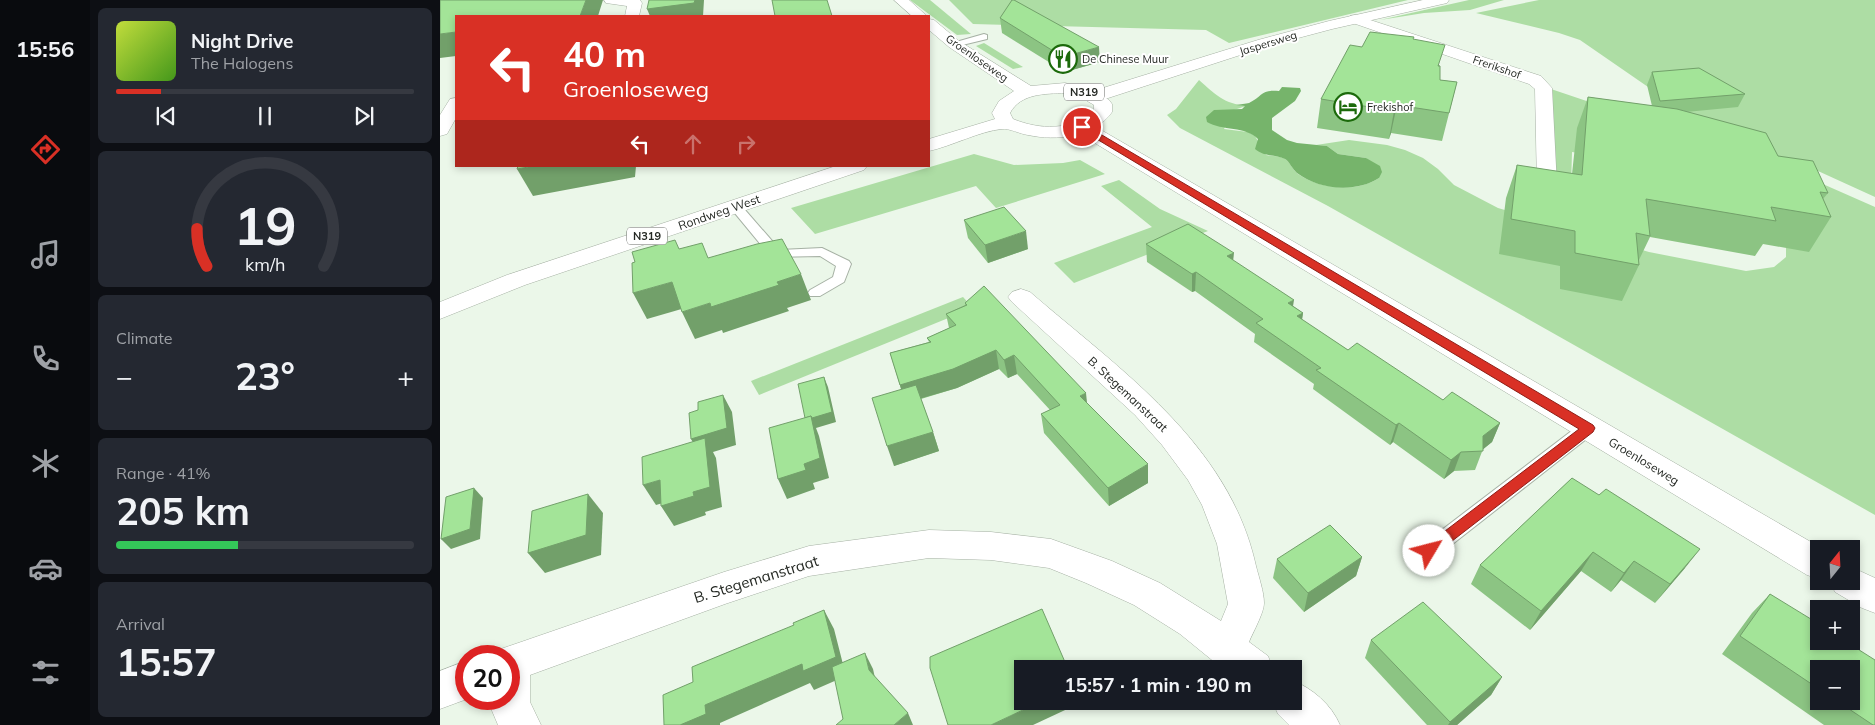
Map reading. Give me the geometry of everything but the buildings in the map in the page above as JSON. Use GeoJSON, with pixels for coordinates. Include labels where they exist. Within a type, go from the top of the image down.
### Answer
{"type":"FeatureCollection","features":[{"type":"Feature","properties":{"kind":"street"},"geometry":{"type":"LineString","coordinates":[[611,0],[635,3],[632,15]]}},
{"type":"Feature","properties":{"kind":"street"},"geometry":{"type":"LineString","coordinates":[[901,0],[919,15]]}},
{"type":"Feature","properties":{"kind":"street","name":"Jaspersweg"},"geometry":{"type":"LineString","coordinates":[[1096,96],[1263,43],[1355,18],[1442,0]]}},
{"type":"Feature","properties":{"kind":"street","name":"Frerikshof"},"geometry":{"type":"LineString","coordinates":[[1355,18],[1535,80],[1542,88],[1547,186]]}},
{"type":"Feature","properties":{"kind":"street","name":"Groenloseweg"},"geometry":{"type":"LineString","coordinates":[[930,24],[954,44],[1028,92]]}},
{"type":"Feature","properties":{"kind":"street","name":"N319"},"geometry":{"type":"LineString","coordinates":[[1046,88],[1065,88],[1096,96],[1103,104],[1103,112],[1096,120],[1082,127],[1061,132],[1038,132],[1018,128],[1005,122],[1001,113],[1004,105],[1014,97],[1046,88]]}},
{"type":"Feature","properties":{"kind":"street"},"geometry":{"type":"LineString","coordinates":[[440,91],[455,98]]}},
{"type":"Feature","properties":{"kind":"street"},"geometry":{"type":"LineString","coordinates":[[440,130],[455,105]]}},
{"type":"Feature","properties":{"kind":"street"},"geometry":{"type":"LineString","coordinates":[[930,145],[1005,122]]}},
{"type":"Feature","properties":{"kind":"street","name":"Groenloseweg"},"geometry":{"type":"LineString","coordinates":[[1082,127],[1810,559]]}},
{"type":"Feature","properties":{"kind":"street","name":"Rondweg West"},"geometry":{"type":"LineString","coordinates":[[440,311],[516,280],[854,167]]}},
{"type":"Feature","properties":{"kind":"street","name":"B. Stegemanstraat"},"geometry":{"type":"LineString","coordinates":[[1021,296],[1151,414],[1173,437],[1199,472],[1213,495],[1234,544],[1246,604],[1241,658]]}},
{"type":"Feature","properties":{"kind":"street","name":"B. Stegemanstraat"},"geometry":{"type":"LineString","coordinates":[[520,660],[809,560],[929,544],[991,546],[1051,554],[1100,572],[1147,594],[1193,622],[1241,658]]}},
{"type":"Feature","properties":{"kind":"street"},"geometry":{"type":"LineString","coordinates":[[1860,588],[1875,597]]}},
{"type":"Feature","properties":{"kind":"street"},"geometry":{"type":"LineString","coordinates":[[440,690],[455,684]]}},
{"type":"Feature","properties":{"kind":"street"},"geometry":{"type":"LineString","coordinates":[[1302,709],[1320,725]]}},
{"type":"Feature","properties":{"kind":"street"},"geometry":{"type":"LineString","coordinates":[[512,710],[520,725]]}},
{"type":"Feature","properties":{"kind":"lane"},"geometry":{"type":"LineString","coordinates":[[954,44],[984,37]]}},
{"type":"Feature","properties":{"kind":"lane"},"geometry":{"type":"LineString","coordinates":[[735,206],[776,254]]}},
{"type":"Feature","properties":{"kind":"lane"},"geometry":{"type":"LineString","coordinates":[[760,259],[776,254],[822,252],[844,264],[839,279],[815,294]]}},
{"type":"Feature","properties":{"kind":"lane"},"geometry":{"type":"LineString","coordinates":[[1429,551],[1588,428]]}},
{"type":"Feature","properties":{"kind":"shaded area"},"geometry":{"type":"Polygon","coordinates":[[[910,0],[930,0],[971,34],[957,35],[910,0]]]}},
{"type":"Feature","properties":{"kind":"shaded area"},"geometry":{"type":"Polygon","coordinates":[[[949,0],[1408,0],[1229,43],[1206,30],[973,24],[949,0]]]}},
{"type":"Feature","properties":{"kind":"shaded area"},"geometry":{"type":"Polygon","coordinates":[[[1469,0],[1504,0],[1470,10],[1424,13],[1380,20],[1469,0]]]}},
{"type":"Feature","properties":{"kind":"shaded area"},"geometry":{"type":"Polygon","coordinates":[[[1539,0],[1875,0],[1875,197],[1818,171],[1722,138],[1580,40],[1476,13],[1539,0]]]}},
{"type":"Feature","properties":{"kind":"shaded area"},"geometry":{"type":"Polygon","coordinates":[[[984,43],[1023,67],[1013,69],[976,46],[984,43]]]}},
{"type":"Feature","properties":{"kind":"shaded area"},"geometry":{"type":"Polygon","coordinates":[[[1199,80],[1215,94],[1231,103],[1246,106],[1234,110],[1224,129],[1248,132],[1255,136],[1266,155],[1283,158],[1298,174],[1317,183],[1327,186],[1349,187],[1370,183],[1379,178],[1366,158],[1338,154],[1327,146],[1316,145],[1349,140],[1387,145],[1423,158],[1438,169],[1454,185],[1498,208],[1649,252],[1746,271],[1774,267],[1786,257],[1786,247],[1647,163],[1572,152],[1571,187],[1554,184],[1548,88],[1791,170],[1875,207],[1875,515],[1328,206],[1180,128],[1167,115],[1176,109],[1199,80]]]}},
{"type":"Feature","properties":{"kind":"shaded area"},"geometry":{"type":"Polygon","coordinates":[[[1282,87],[1300,88],[1301,91],[1295,101],[1272,118],[1272,130],[1287,140],[1297,143],[1327,146],[1338,154],[1366,158],[1380,166],[1382,172],[1379,178],[1360,186],[1338,188],[1316,183],[1297,173],[1285,159],[1258,152],[1255,149],[1258,139],[1253,135],[1241,130],[1220,127],[1207,122],[1206,117],[1214,110],[1242,109],[1245,106],[1236,105],[1249,103],[1265,92],[1279,91],[1282,87]]]}},
{"type":"Feature","properties":{"kind":"shaded area"},"geometry":{"type":"Polygon","coordinates":[[[974,154],[1014,165],[1063,163],[1080,160],[1105,174],[996,208],[976,186],[815,234],[791,208],[974,154]]]}},
{"type":"Feature","properties":{"kind":"shaded area"},"geometry":{"type":"Polygon","coordinates":[[[1119,180],[1160,209],[1208,231],[1074,283],[1054,263],[1152,227],[1101,186],[1119,180]]]}},
{"type":"Feature","properties":{"kind":"shaded area"},"geometry":{"type":"Polygon","coordinates":[[[963,297],[973,308],[759,395],[751,381],[963,297]]]}},
{"type":"Feature","properties":{"kind":"place","name":"De Chinese Muur"},"geometry":{"type":"Point","coordinates":[1063,59]}},
{"type":"Feature","properties":{"kind":"place","name":"Frekishof"},"geometry":{"type":"Point","coordinates":[1348,107]}},
{"type":"Feature","properties":{"kind":"route"},"geometry":{"type":"LineString","coordinates":[[1082,127],[1588,428],[1429,551]]}}]}
